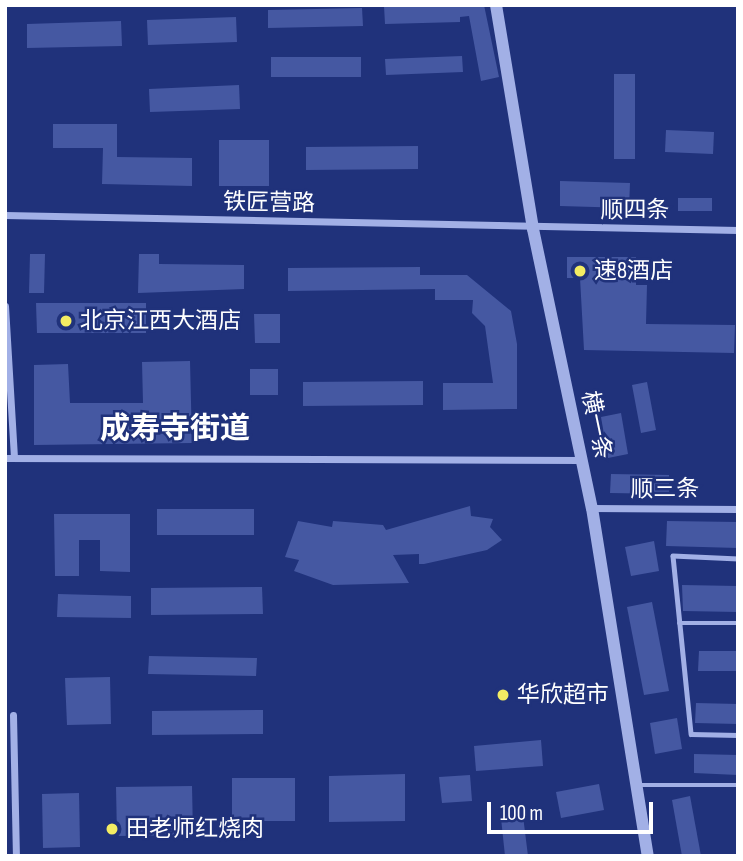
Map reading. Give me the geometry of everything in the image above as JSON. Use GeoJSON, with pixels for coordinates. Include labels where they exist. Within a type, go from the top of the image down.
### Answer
{"type":"FeatureCollection","features":[{"type":"Feature","properties":{"kind":"street","name":"横一条"},"geometry":{"type":"LineString","coordinates":[[496,5],[533,229],[592,508],[648,856]]}},
{"type":"Feature","properties":{"kind":"street","name":"铁匠营路"},"geometry":{"type":"LineString","coordinates":[[5,215],[533,229]]}},
{"type":"Feature","properties":{"kind":"street","name":"顺四条"},"geometry":{"type":"LineString","coordinates":[[533,229],[738,230]]}},
{"type":"Feature","properties":{"kind":"street"},"geometry":{"type":"LineString","coordinates":[[5,306],[10,458],[582,460]]}},
{"type":"Feature","properties":{"kind":"street","name":"顺三条"},"geometry":{"type":"LineString","coordinates":[[592,508],[738,509]]}},
{"type":"Feature","properties":{"kind":"street"},"geometry":{"type":"LineString","coordinates":[[13,715],[16,856]]}},
{"type":"Feature","properties":{"kind":"lane"},"geometry":{"type":"LineString","coordinates":[[738,559],[673,556],[691,734],[738,734]]}},
{"type":"Feature","properties":{"kind":"lane"},"geometry":{"type":"LineString","coordinates":[[679,623],[738,623]]}},
{"type":"Feature","properties":{"kind":"lane"},"geometry":{"type":"LineString","coordinates":[[637,785],[738,785]]}},
{"type":"Feature","properties":{"kind":"building"},"geometry":{"type":"Polygon","coordinates":[[[484,5],[499,77],[481,81],[469,16],[460,17],[460,22],[385,24],[384,6],[484,5]]]}},
{"type":"Feature","properties":{"kind":"building"},"geometry":{"type":"Polygon","coordinates":[[[362,8],[363,26],[268,28],[268,10],[362,8]]]}},
{"type":"Feature","properties":{"kind":"building"},"geometry":{"type":"Polygon","coordinates":[[[236,17],[237,42],[148,45],[147,20],[236,17]]]}},
{"type":"Feature","properties":{"kind":"building"},"geometry":{"type":"Polygon","coordinates":[[[121,21],[122,46],[27,48],[27,24],[121,21]]]}},
{"type":"Feature","properties":{"kind":"building"},"geometry":{"type":"Polygon","coordinates":[[[462,56],[463,72],[386,75],[385,59],[462,56]]]}},
{"type":"Feature","properties":{"kind":"building"},"geometry":{"type":"Polygon","coordinates":[[[271,57],[361,57],[361,77],[271,77],[271,57]]]}},
{"type":"Feature","properties":{"kind":"building"},"geometry":{"type":"Polygon","coordinates":[[[614,74],[635,74],[635,159],[614,159],[614,74]]]}},
{"type":"Feature","properties":{"kind":"building"},"geometry":{"type":"Polygon","coordinates":[[[239,85],[240,109],[150,112],[149,89],[239,85]]]}},
{"type":"Feature","properties":{"kind":"building"},"geometry":{"type":"Polygon","coordinates":[[[53,124],[117,124],[117,157],[192,158],[192,186],[102,184],[103,148],[53,148],[53,124]]]}},
{"type":"Feature","properties":{"kind":"building"},"geometry":{"type":"Polygon","coordinates":[[[666,130],[714,132],[713,154],[665,152],[666,130]]]}},
{"type":"Feature","properties":{"kind":"building"},"geometry":{"type":"Polygon","coordinates":[[[219,140],[269,140],[269,186],[219,186],[219,140]]]}},
{"type":"Feature","properties":{"kind":"building"},"geometry":{"type":"Polygon","coordinates":[[[418,146],[418,169],[306,170],[306,147],[418,146]]]}},
{"type":"Feature","properties":{"kind":"building"},"geometry":{"type":"Polygon","coordinates":[[[560,181],[630,183],[629,208],[560,206],[560,181]]]}},
{"type":"Feature","properties":{"kind":"building"},"geometry":{"type":"Polygon","coordinates":[[[678,198],[712,198],[712,211],[678,211],[678,198]]]}},
{"type":"Feature","properties":{"kind":"building"},"geometry":{"type":"Polygon","coordinates":[[[30,254],[45,254],[44,293],[29,293],[30,254]]]}},
{"type":"Feature","properties":{"kind":"building"},"geometry":{"type":"Polygon","coordinates":[[[139,254],[159,254],[159,264],[244,265],[244,289],[138,293],[139,254]]]}},
{"type":"Feature","properties":{"kind":"building"},"geometry":{"type":"Polygon","coordinates":[[[567,257],[636,257],[636,285],[647,285],[646,324],[735,325],[734,353],[584,350],[580,278],[567,278],[567,257]]]}},
{"type":"Feature","properties":{"kind":"building"},"geometry":{"type":"Polygon","coordinates":[[[420,267],[420,275],[467,275],[511,311],[517,344],[517,409],[443,410],[443,383],[493,383],[485,326],[472,313],[473,300],[435,300],[435,289],[288,291],[288,268],[420,267]]]}},
{"type":"Feature","properties":{"kind":"building"},"geometry":{"type":"Polygon","coordinates":[[[36,303],[146,303],[146,333],[37,333],[36,303]]]}},
{"type":"Feature","properties":{"kind":"building"},"geometry":{"type":"Polygon","coordinates":[[[254,314],[280,314],[280,343],[255,343],[254,314]]]}},
{"type":"Feature","properties":{"kind":"building"},"geometry":{"type":"Polygon","coordinates":[[[190,361],[192,443],[34,445],[34,365],[68,364],[70,403],[143,403],[142,362],[190,361]]]}},
{"type":"Feature","properties":{"kind":"building"},"geometry":{"type":"Polygon","coordinates":[[[250,369],[278,369],[278,395],[250,395],[250,369]]]}},
{"type":"Feature","properties":{"kind":"building"},"geometry":{"type":"Polygon","coordinates":[[[423,381],[423,405],[303,406],[303,382],[423,381]]]}},
{"type":"Feature","properties":{"kind":"building"},"geometry":{"type":"Polygon","coordinates":[[[647,382],[656,430],[641,433],[632,385],[647,382]]]}},
{"type":"Feature","properties":{"kind":"building"},"geometry":{"type":"Polygon","coordinates":[[[621,413],[628,454],[608,458],[601,417],[621,413]]]}},
{"type":"Feature","properties":{"kind":"building"},"geometry":{"type":"Polygon","coordinates":[[[611,474],[669,475],[669,494],[610,493],[611,474]]]}},
{"type":"Feature","properties":{"kind":"building"},"geometry":{"type":"Polygon","coordinates":[[[470,506],[471,516],[493,519],[490,527],[502,540],[487,550],[424,564],[419,564],[419,554],[393,555],[409,583],[333,585],[294,571],[299,560],[285,557],[298,521],[332,527],[333,521],[383,525],[386,530],[470,506]]]}},
{"type":"Feature","properties":{"kind":"building"},"geometry":{"type":"Polygon","coordinates":[[[157,509],[254,509],[254,535],[157,535],[157,509]]]}},
{"type":"Feature","properties":{"kind":"building"},"geometry":{"type":"Polygon","coordinates":[[[54,514],[130,514],[130,572],[100,571],[100,540],[79,540],[79,576],[55,576],[54,514]]]}},
{"type":"Feature","properties":{"kind":"building"},"geometry":{"type":"Polygon","coordinates":[[[667,521],[738,522],[738,548],[666,546],[667,521]]]}},
{"type":"Feature","properties":{"kind":"building"},"geometry":{"type":"Polygon","coordinates":[[[654,541],[659,571],[631,576],[625,547],[654,541]]]}},
{"type":"Feature","properties":{"kind":"building"},"geometry":{"type":"Polygon","coordinates":[[[682,585],[738,586],[738,612],[683,611],[682,585]]]}},
{"type":"Feature","properties":{"kind":"building"},"geometry":{"type":"Polygon","coordinates":[[[262,587],[263,614],[151,615],[151,588],[262,587]]]}},
{"type":"Feature","properties":{"kind":"building"},"geometry":{"type":"Polygon","coordinates":[[[58,594],[131,596],[131,618],[57,617],[58,594]]]}},
{"type":"Feature","properties":{"kind":"building"},"geometry":{"type":"Polygon","coordinates":[[[652,602],[669,691],[644,695],[627,607],[652,602]]]}},
{"type":"Feature","properties":{"kind":"building"},"geometry":{"type":"Polygon","coordinates":[[[699,651],[738,651],[738,671],[698,671],[699,651]]]}},
{"type":"Feature","properties":{"kind":"building"},"geometry":{"type":"Polygon","coordinates":[[[149,656],[257,658],[256,676],[148,674],[149,656]]]}},
{"type":"Feature","properties":{"kind":"building"},"geometry":{"type":"Polygon","coordinates":[[[110,677],[111,724],[67,725],[65,678],[110,677]]]}},
{"type":"Feature","properties":{"kind":"building"},"geometry":{"type":"Polygon","coordinates":[[[696,703],[738,704],[738,724],[695,723],[696,703]]]}},
{"type":"Feature","properties":{"kind":"building"},"geometry":{"type":"Polygon","coordinates":[[[263,710],[263,734],[152,735],[152,711],[263,710]]]}},
{"type":"Feature","properties":{"kind":"building"},"geometry":{"type":"Polygon","coordinates":[[[677,718],[682,749],[655,754],[650,723],[677,718]]]}},
{"type":"Feature","properties":{"kind":"building"},"geometry":{"type":"Polygon","coordinates":[[[541,740],[543,766],[476,771],[474,746],[541,740]]]}},
{"type":"Feature","properties":{"kind":"building"},"geometry":{"type":"Polygon","coordinates":[[[694,754],[738,755],[738,775],[694,773],[694,754]]]}},
{"type":"Feature","properties":{"kind":"building"},"geometry":{"type":"Polygon","coordinates":[[[405,774],[405,821],[329,822],[329,776],[405,774]]]}},
{"type":"Feature","properties":{"kind":"building"},"geometry":{"type":"Polygon","coordinates":[[[470,775],[472,801],[442,803],[439,777],[470,775]]]}},
{"type":"Feature","properties":{"kind":"building"},"geometry":{"type":"Polygon","coordinates":[[[232,778],[295,778],[295,821],[232,821],[232,778]]]}},
{"type":"Feature","properties":{"kind":"building"},"geometry":{"type":"Polygon","coordinates":[[[599,784],[604,810],[561,818],[556,792],[599,784]]]}},
{"type":"Feature","properties":{"kind":"building"},"geometry":{"type":"Polygon","coordinates":[[[192,786],[193,835],[117,836],[116,787],[192,786]]]}},
{"type":"Feature","properties":{"kind":"building"},"geometry":{"type":"Polygon","coordinates":[[[79,793],[80,847],[43,848],[42,794],[79,793]]]}},
{"type":"Feature","properties":{"kind":"building"},"geometry":{"type":"Polygon","coordinates":[[[690,796],[701,856],[682,856],[672,800],[690,796]]]}},
{"type":"Feature","properties":{"kind":"building"},"geometry":{"type":"Polygon","coordinates":[[[523,816],[528,856],[505,856],[501,818],[523,816]]]}},
{"type":"Feature","properties":{"kind":"place","name":"速8酒店"},"geometry":{"type":"Point","coordinates":[580,271]}},
{"type":"Feature","properties":{"kind":"place","name":"北京江西大酒店"},"geometry":{"type":"Point","coordinates":[66,321]}},
{"type":"Feature","properties":{"kind":"place","name":"华欣超市"},"geometry":{"type":"Point","coordinates":[503,695]}},
{"type":"Feature","properties":{"kind":"place","name":"田老师红烧肉"},"geometry":{"type":"Point","coordinates":[112,829]}},
{"type":"Feature","properties":{"kind":"district","name":"成寿寺街道"},"geometry":{"type":"Point","coordinates":[175,429]}}]}
